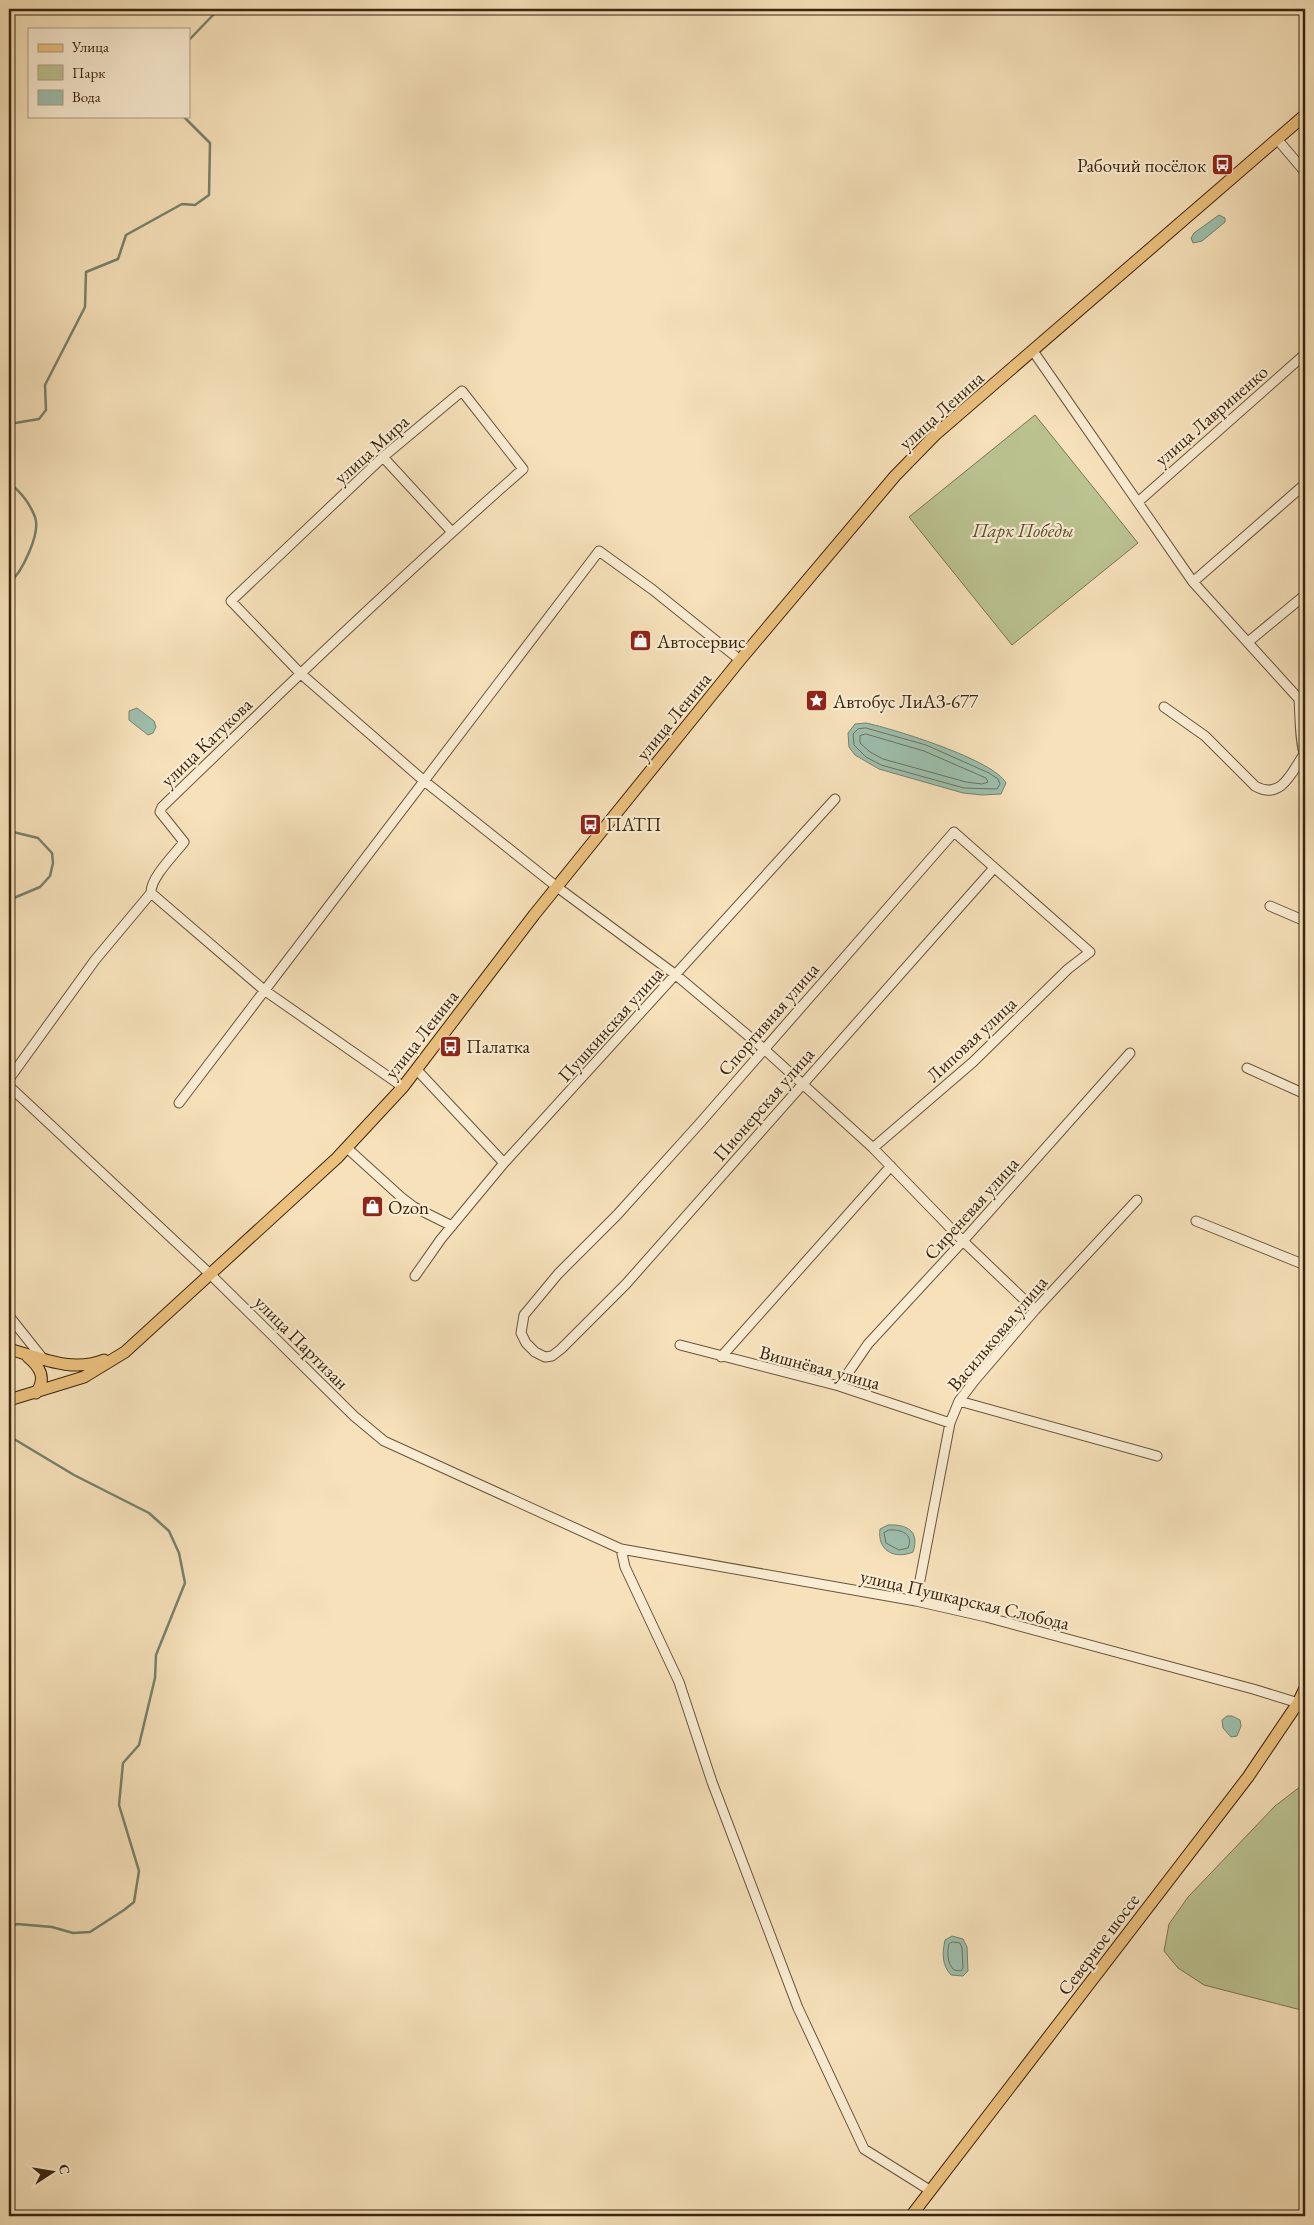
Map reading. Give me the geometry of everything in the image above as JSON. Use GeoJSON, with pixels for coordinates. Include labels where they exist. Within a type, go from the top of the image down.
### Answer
{"type":"FeatureCollection","features":[{"type":"Feature","properties":{"kind":"main road","name":"улица Ленина"},"geometry":{"type":"LineString","coordinates":[[125,1352],[347,1148],[403,1087],[557,886],[740,660],[896,476],[936,434],[1305,116]]}},
{"type":"Feature","properties":{"kind":"main road"},"geometry":{"type":"LineString","coordinates":[[9,1349],[44,1360],[76,1366],[88,1365],[125,1352]]}},
{"type":"Feature","properties":{"kind":"main road"},"geometry":{"type":"LineString","coordinates":[[9,1400],[84,1377],[125,1352]]}},
{"type":"Feature","properties":{"kind":"main road"},"geometry":{"type":"LineString","coordinates":[[24,1353],[39,1368],[42,1381],[36,1393]]}},
{"type":"Feature","properties":{"kind":"main road","name":"Северное шоссе"},"geometry":{"type":"LineString","coordinates":[[911,2216],[1248,1777],[1301,1704],[1305,1688]]}},
{"type":"Feature","properties":{"kind":"street"},"geometry":{"type":"LineString","coordinates":[[1277,139],[1305,172]]}},
{"type":"Feature","properties":{"kind":"street"},"geometry":{"type":"LineString","coordinates":[[1033,351],[1193,582],[1299,699],[1302,747],[1305,754],[1281,786],[1272,791],[1264,792],[1248,780],[1205,736],[1164,707]]}},
{"type":"Feature","properties":{"kind":"street","name":"улица Лавриненко"},"geometry":{"type":"LineString","coordinates":[[1138,502],[1305,354]]}},
{"type":"Feature","properties":{"kind":"street","name":"улица Мира"},"geometry":{"type":"LineString","coordinates":[[300,673],[231,601],[383,457],[462,390],[523,469]]}},
{"type":"Feature","properties":{"kind":"street"},"geometry":{"type":"LineString","coordinates":[[383,457],[452,532]]}},
{"type":"Feature","properties":{"kind":"street","name":"улица Катукова"},"geometry":{"type":"LineString","coordinates":[[9,1079],[95,960],[151,893],[151,887],[156,878],[184,842],[160,812],[162,807],[300,673],[523,469]]}},
{"type":"Feature","properties":{"kind":"street"},"geometry":{"type":"LineString","coordinates":[[1193,582],[1305,484]]}},
{"type":"Feature","properties":{"kind":"street"},"geometry":{"type":"LineString","coordinates":[[179,1103],[599,551],[653,590],[740,660]]}},
{"type":"Feature","properties":{"kind":"street"},"geometry":{"type":"LineString","coordinates":[[1248,642],[1305,595]]}},
{"type":"Feature","properties":{"kind":"street"},"geometry":{"type":"LineString","coordinates":[[300,673],[423,780],[557,886],[676,975],[764,1049],[873,1148],[963,1241],[1035,1310]]}},
{"type":"Feature","properties":{"kind":"street","name":"Пушкинская улица"},"geometry":{"type":"LineString","coordinates":[[415,1276],[452,1226],[504,1163],[835,799]]}},
{"type":"Feature","properties":{"kind":"street","name":"Спортивная улица"},"geometry":{"type":"LineString","coordinates":[[552,1356],[545,1357],[535,1352],[526,1343],[521,1333],[524,1315],[558,1274],[617,1215],[954,832],[1090,952]]}},
{"type":"Feature","properties":{"kind":"street","name":"Пионерская улица"},"geometry":{"type":"LineString","coordinates":[[552,1356],[626,1284],[994,868]]}},
{"type":"Feature","properties":{"kind":"street"},"geometry":{"type":"LineString","coordinates":[[151,893],[264,990],[403,1087]]}},
{"type":"Feature","properties":{"kind":"street"},"geometry":{"type":"LineString","coordinates":[[1270,906],[1305,921]]}},
{"type":"Feature","properties":{"kind":"street","name":"Липовая улица"},"geometry":{"type":"LineString","coordinates":[[873,1148],[973,1062],[1068,969],[1090,952]]}},
{"type":"Feature","properties":{"kind":"street","name":"Сиреневая улица"},"geometry":{"type":"LineString","coordinates":[[839,1386],[868,1344],[1130,1054]]}},
{"type":"Feature","properties":{"kind":"street"},"geometry":{"type":"LineString","coordinates":[[1247,1068],[1305,1094]]}},
{"type":"Feature","properties":{"kind":"street"},"geometry":{"type":"LineString","coordinates":[[416,1070],[504,1163]]}},
{"type":"Feature","properties":{"kind":"street","name":"улица Партизан"},"geometry":{"type":"LineString","coordinates":[[9,1086],[210,1274],[354,1416],[384,1441],[621,1549]]}},
{"type":"Feature","properties":{"kind":"street"},"geometry":{"type":"LineString","coordinates":[[347,1148],[414,1207],[452,1226]]}},
{"type":"Feature","properties":{"kind":"street"},"geometry":{"type":"LineString","coordinates":[[720,1357],[891,1166]]}},
{"type":"Feature","properties":{"kind":"street","name":"Васильковая улица"},"geometry":{"type":"LineString","coordinates":[[916,1602],[950,1424],[959,1401],[1035,1310],[1138,1200]]}},
{"type":"Feature","properties":{"kind":"street"},"geometry":{"type":"LineString","coordinates":[[1196,1221],[1305,1265]]}},
{"type":"Feature","properties":{"kind":"street"},"geometry":{"type":"LineString","coordinates":[[9,1316],[44,1360]]}},
{"type":"Feature","properties":{"kind":"street","name":"Вишнёвая улица"},"geometry":{"type":"LineString","coordinates":[[680,1346],[839,1386],[950,1424]]}},
{"type":"Feature","properties":{"kind":"street"},"geometry":{"type":"LineString","coordinates":[[959,1401],[1157,1456]]}},
{"type":"Feature","properties":{"kind":"street"},"geometry":{"type":"LineString","coordinates":[[621,1549],[625,1567],[679,1682],[712,1782],[798,2008],[864,2148],[931,2191]]}},
{"type":"Feature","properties":{"kind":"street","name":"улица Пушкарская Слобода"},"geometry":{"type":"LineString","coordinates":[[621,1549],[916,1602],[1047,1633],[1253,1689],[1301,1704]]}},
{"type":"Feature","properties":{"kind":"green space","name":"Парк Победы"},"geometry":{"type":"Polygon","coordinates":[[[1035,415],[1138,543],[1012,645],[909,517],[1035,415]]]}},
{"type":"Feature","properties":{"kind":"green space"},"geometry":{"type":"Polygon","coordinates":[[[1305,1783],[1305,2011],[1204,1985],[1178,1968],[1164,1951],[1169,1924],[1188,1897],[1275,1806],[1305,1783]]]}},
{"type":"Feature","properties":{"kind":"water"},"geometry":{"type":"Polygon","coordinates":[[[1219,215],[1225,218],[1225,222],[1202,241],[1193,243],[1191,238],[1194,233],[1219,215]]]}},
{"type":"Feature","properties":{"kind":"water"},"geometry":{"type":"Polygon","coordinates":[[[137,708],[154,721],[156,727],[153,733],[148,735],[129,720],[129,711],[137,708]]]}},
{"type":"Feature","properties":{"kind":"water"},"geometry":{"type":"Polygon","coordinates":[[[866,723],[964,755],[998,774],[1006,783],[1001,794],[963,793],[879,769],[855,755],[849,747],[848,733],[855,724],[866,723]]]}},
{"type":"Feature","properties":{"kind":"water"},"geometry":{"type":"Polygon","coordinates":[[[888,1525],[901,1526],[910,1530],[915,1539],[913,1552],[899,1555],[893,1554],[884,1548],[881,1543],[880,1529],[888,1525]]]}},
{"type":"Feature","properties":{"kind":"water"},"geometry":{"type":"Polygon","coordinates":[[[1227,1716],[1240,1720],[1241,1726],[1237,1736],[1231,1737],[1223,1728],[1222,1720],[1227,1716]]]}},
{"type":"Feature","properties":{"kind":"water"},"geometry":{"type":"Polygon","coordinates":[[[952,1936],[963,1939],[967,1947],[968,1971],[963,1976],[951,1975],[944,1963],[945,1940],[952,1936]]]}},
{"type":"Feature","properties":{"kind":"waterway"},"geometry":{"type":"LineString","coordinates":[[190,39],[215,13],[215,9]]}},
{"type":"Feature","properties":{"kind":"waterway"},"geometry":{"type":"LineString","coordinates":[[9,424],[39,419],[46,410],[45,385],[85,307],[86,272],[118,259],[126,235],[182,204],[195,205],[209,195],[210,143],[185,118]]}},
{"type":"Feature","properties":{"kind":"waterway"},"geometry":{"type":"LineString","coordinates":[[9,483],[17,490],[33,512],[36,524],[33,542],[25,562],[9,583]]}},
{"type":"Feature","properties":{"kind":"waterway"},"geometry":{"type":"LineString","coordinates":[[9,831],[38,838],[52,853],[53,863],[50,876],[40,887],[9,900]]}},
{"type":"Feature","properties":{"kind":"waterway"},"geometry":{"type":"LineString","coordinates":[[9,1436],[74,1475],[149,1513],[169,1531],[179,1553],[185,1583],[156,1655],[155,1678],[139,1745],[123,1763],[119,1805],[139,1871],[134,1902],[90,1932],[73,1933],[52,1927],[17,1924],[9,1927]]}},
{"type":"Feature","properties":{"kind":"place","name":"Рабочий посёлок"},"geometry":{"type":"Point","coordinates":[1222,165]}},
{"type":"Feature","properties":{"kind":"place","name":"Автосервис"},"geometry":{"type":"Point","coordinates":[641,641]}},
{"type":"Feature","properties":{"kind":"place","name":"Автобус ЛиАЗ-677"},"geometry":{"type":"Point","coordinates":[817,701]}},
{"type":"Feature","properties":{"kind":"place","name":"ПАТП"},"geometry":{"type":"Point","coordinates":[590,824]}},
{"type":"Feature","properties":{"kind":"place","name":"Палатка"},"geometry":{"type":"Point","coordinates":[450,1046]}},
{"type":"Feature","properties":{"kind":"place","name":"Ozon"},"geometry":{"type":"Point","coordinates":[372,1207]}}]}
